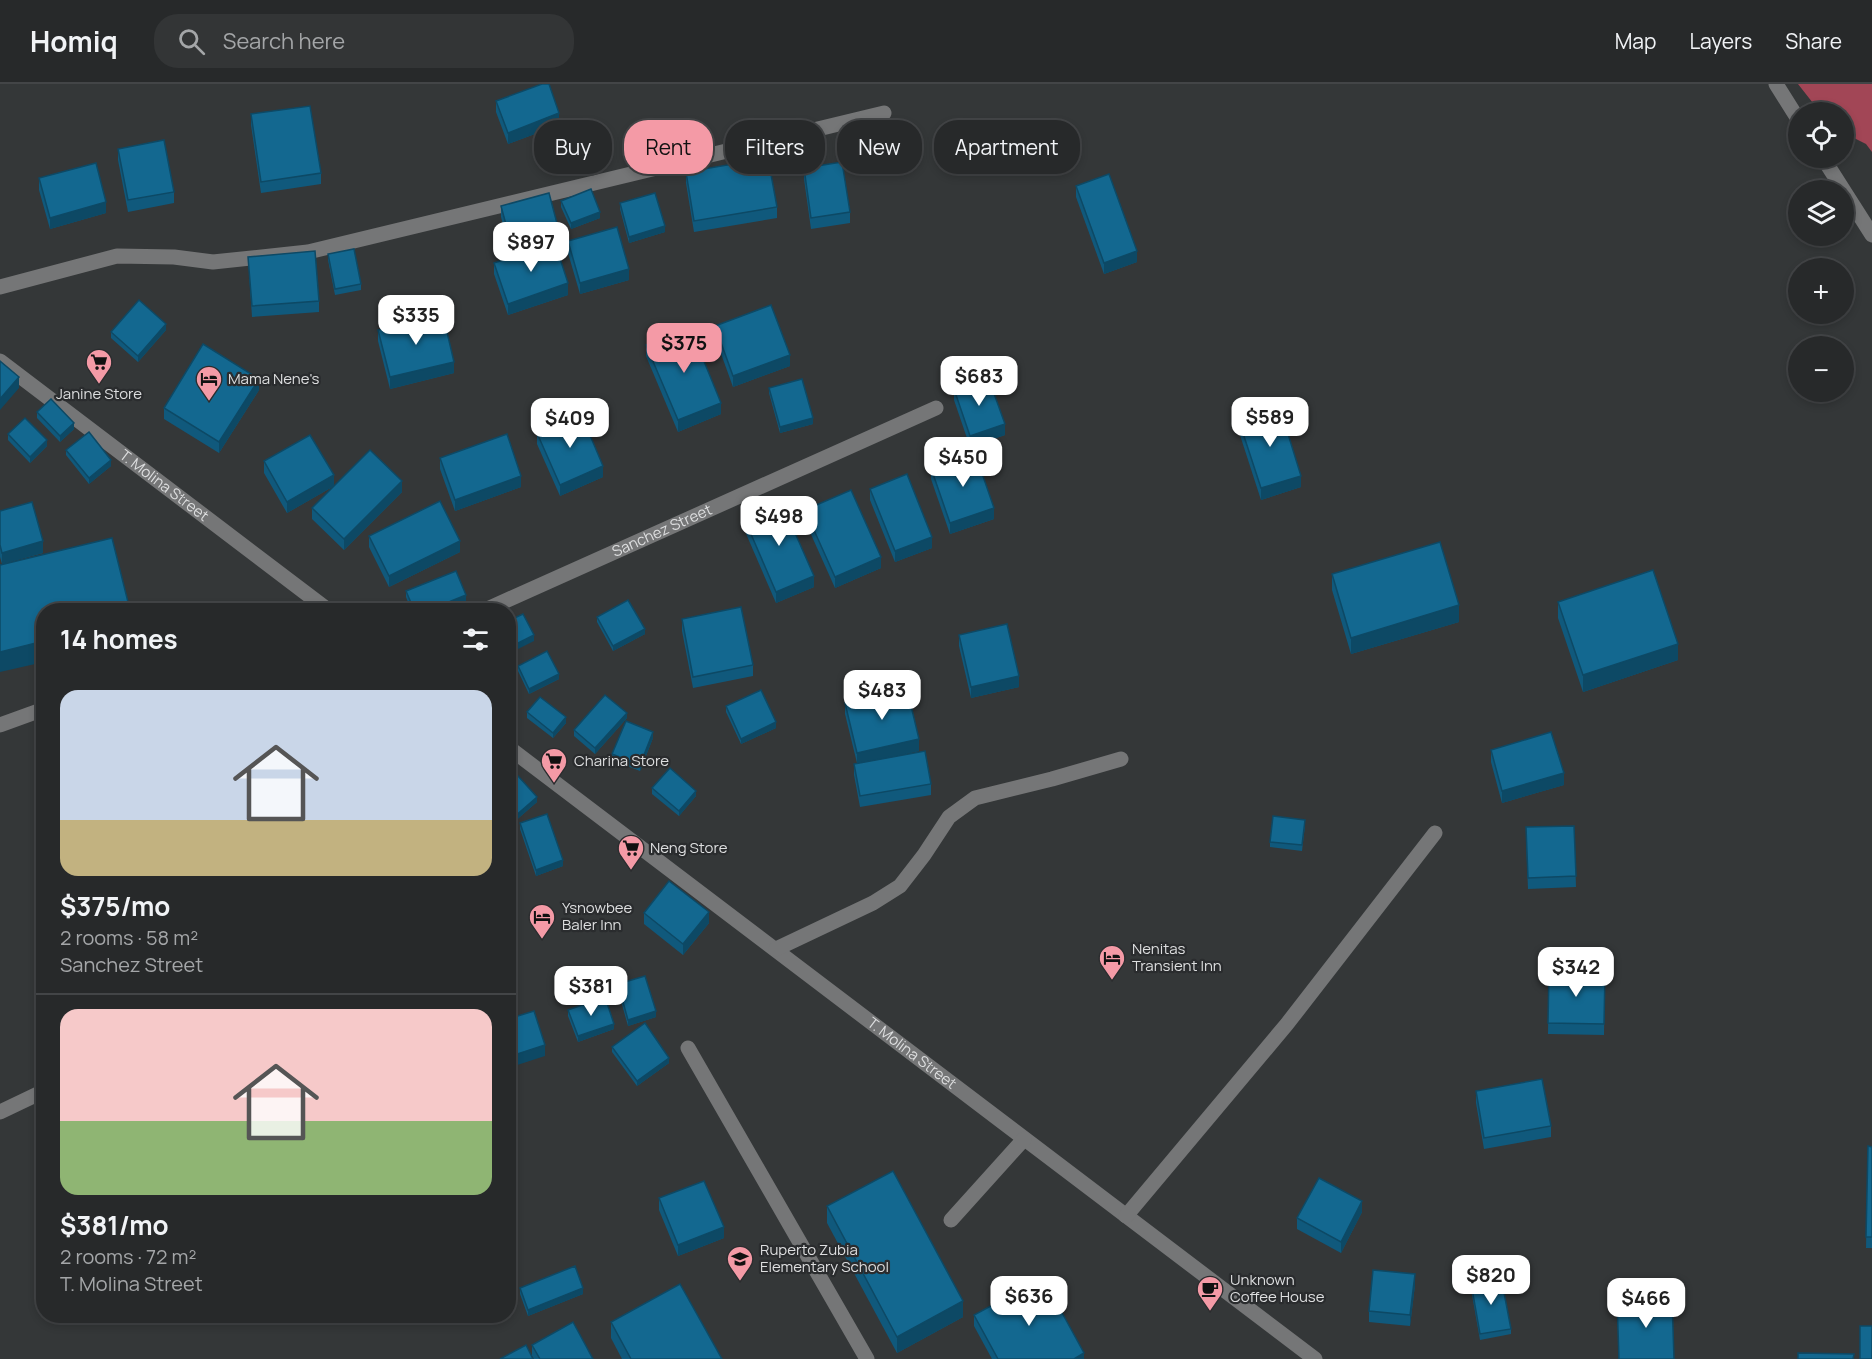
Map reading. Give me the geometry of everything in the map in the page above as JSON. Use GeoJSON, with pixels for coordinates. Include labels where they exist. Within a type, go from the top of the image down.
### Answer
{"type":"FeatureCollection","features":[{"type":"Feature","properties":{"kind":"street"},"geometry":{"type":"LineString","coordinates":[[1776,84],[1788,103]]}},
{"type":"Feature","properties":{"kind":"street"},"geometry":{"type":"LineString","coordinates":[[0,287],[117,256],[174,257],[213,262],[308,252],[884,113]]}},
{"type":"Feature","properties":{"kind":"street"},"geometry":{"type":"LineString","coordinates":[[1829,168],[1872,235]]}},
{"type":"Feature","properties":{"kind":"street","name":"T. Molina Street"},"geometry":{"type":"LineString","coordinates":[[0,361],[314,603]]}},
{"type":"Feature","properties":{"kind":"street","name":"Sanchez Street"},"geometry":{"type":"LineString","coordinates":[[500,603],[936,408]]}},
{"type":"Feature","properties":{"kind":"street"},"geometry":{"type":"LineString","coordinates":[[0,725],[36,712]]}},
{"type":"Feature","properties":{"kind":"street","name":"T. Molina Street"},"geometry":{"type":"LineString","coordinates":[[516,753],[1315,1359]]}},
{"type":"Feature","properties":{"kind":"street"},"geometry":{"type":"LineString","coordinates":[[776,949],[873,903],[900,886],[949,817],[975,798],[1121,759]]}},
{"type":"Feature","properties":{"kind":"street"},"geometry":{"type":"LineString","coordinates":[[1126,1216],[1287,1024],[1435,832]]}},
{"type":"Feature","properties":{"kind":"street"},"geometry":{"type":"LineString","coordinates":[[688,1048],[867,1359]]}},
{"type":"Feature","properties":{"kind":"street"},"geometry":{"type":"LineString","coordinates":[[0,1112],[36,1095]]}},
{"type":"Feature","properties":{"kind":"street"},"geometry":{"type":"LineString","coordinates":[[951,1220],[1024,1138]]}},
{"type":"Feature","properties":{"kind":"shaded area"},"geometry":{"type":"Polygon","coordinates":[[[1798,84],[1872,84],[1872,152],[1866,144],[1854,138],[1854,102],[1812,102],[1798,84]]]}},
{"type":"Feature","properties":{"kind":"building"},"geometry":{"type":"Polygon","coordinates":[[[542,84],[549,84],[559,113],[541,120],[534,120],[534,123],[508,133],[496,101],[542,84]]]}},
{"type":"Feature","properties":{"kind":"building"},"geometry":{"type":"Polygon","coordinates":[[[310,106],[321,173],[261,182],[251,114],[310,106]]]}},
{"type":"Feature","properties":{"kind":"building"},"geometry":{"type":"Polygon","coordinates":[[[164,140],[174,192],[128,200],[118,149],[164,140]]]}},
{"type":"Feature","properties":{"kind":"building"},"geometry":{"type":"Polygon","coordinates":[[[96,163],[106,202],[50,218],[39,178],[96,163]]]}},
{"type":"Feature","properties":{"kind":"building"},"geometry":{"type":"Polygon","coordinates":[[[837,163],[837,174],[844,174],[850,212],[811,218],[805,174],[825,174],[825,165],[837,163]]]}},
{"type":"Feature","properties":{"kind":"building"},"geometry":{"type":"Polygon","coordinates":[[[725,165],[725,174],[771,174],[777,207],[694,221],[686,174],[713,174],[713,167],[725,165]]]}},
{"type":"Feature","properties":{"kind":"building"},"geometry":{"type":"Polygon","coordinates":[[[1109,174],[1137,251],[1104,263],[1076,186],[1109,174]]]}},
{"type":"Feature","properties":{"kind":"building"},"geometry":{"type":"Polygon","coordinates":[[[591,189],[600,212],[571,223],[561,201],[591,189]]]}},
{"type":"Feature","properties":{"kind":"building"},"geometry":{"type":"Polygon","coordinates":[[[549,193],[559,231],[511,243],[501,206],[549,193]]]}},
{"type":"Feature","properties":{"kind":"building"},"geometry":{"type":"Polygon","coordinates":[[[655,193],[665,226],[629,237],[620,203],[655,193]]]}},
{"type":"Feature","properties":{"kind":"building"},"geometry":{"type":"Polygon","coordinates":[[[617,227],[629,269],[580,283],[568,241],[617,227]]]}},
{"type":"Feature","properties":{"kind":"building"},"geometry":{"type":"Polygon","coordinates":[[[555,243],[568,283],[508,304],[494,263],[555,243]]]}},
{"type":"Feature","properties":{"kind":"building"},"geometry":{"type":"Polygon","coordinates":[[[354,249],[361,284],[335,289],[328,254],[354,249]]]}},
{"type":"Feature","properties":{"kind":"building"},"geometry":{"type":"Polygon","coordinates":[[[315,251],[319,301],[252,306],[248,257],[315,251]]]}},
{"type":"Feature","properties":{"kind":"building"},"geometry":{"type":"Polygon","coordinates":[[[139,300],[166,324],[138,356],[111,332],[139,300]]]}},
{"type":"Feature","properties":{"kind":"building"},"geometry":{"type":"Polygon","coordinates":[[[771,305],[790,355],[733,376],[715,326],[771,305]]]}},
{"type":"Feature","properties":{"kind":"building"},"geometry":{"type":"Polygon","coordinates":[[[443,315],[454,362],[390,377],[378,330],[443,315]]]}},
{"type":"Feature","properties":{"kind":"building"},"geometry":{"type":"Polygon","coordinates":[[[690,327],[721,403],[678,420],[646,345],[690,327]]]}},
{"type":"Feature","properties":{"kind":"building"},"geometry":{"type":"Polygon","coordinates":[[[203,344],[259,379],[219,442],[164,408],[203,344]]]}},
{"type":"Feature","properties":{"kind":"building"},"geometry":{"type":"Polygon","coordinates":[[[0,361],[19,377],[0,399],[0,361]]]}},
{"type":"Feature","properties":{"kind":"building"},"geometry":{"type":"Polygon","coordinates":[[[988,377],[1005,424],[970,436],[954,389],[988,377]]]}},
{"type":"Feature","properties":{"kind":"building"},"geometry":{"type":"Polygon","coordinates":[[[802,379],[813,418],[780,427],[769,388],[802,379]]]}},
{"type":"Feature","properties":{"kind":"building"},"geometry":{"type":"Polygon","coordinates":[[[51,399],[74,423],[60,436],[37,412],[51,399]]]}},
{"type":"Feature","properties":{"kind":"building"},"geometry":{"type":"Polygon","coordinates":[[[1280,408],[1301,476],[1261,488],[1239,421],[1280,408]]]}},
{"type":"Feature","properties":{"kind":"building"},"geometry":{"type":"Polygon","coordinates":[[[581,414],[603,466],[560,485],[537,433],[581,414]]]}},
{"type":"Feature","properties":{"kind":"building"},"geometry":{"type":"Polygon","coordinates":[[[25,418],[47,440],[30,457],[8,434],[25,418]]]}},
{"type":"Feature","properties":{"kind":"building"},"geometry":{"type":"Polygon","coordinates":[[[89,432],[111,460],[89,478],[66,450],[89,432]]]}},
{"type":"Feature","properties":{"kind":"building"},"geometry":{"type":"Polygon","coordinates":[[[507,434],[521,476],[455,500],[440,458],[507,434]]]}},
{"type":"Feature","properties":{"kind":"building"},"geometry":{"type":"Polygon","coordinates":[[[310,435],[334,475],[287,502],[264,461],[310,435]]]}},
{"type":"Feature","properties":{"kind":"building"},"geometry":{"type":"Polygon","coordinates":[[[370,450],[402,481],[344,539],[312,508],[370,450]]]}},
{"type":"Feature","properties":{"kind":"building"},"geometry":{"type":"Polygon","coordinates":[[[975,453],[994,508],[950,523],[931,468],[975,453]]]}},
{"type":"Feature","properties":{"kind":"building"},"geometry":{"type":"Polygon","coordinates":[[[907,474],[932,537],[895,551],[870,489],[907,474]]]}},
{"type":"Feature","properties":{"kind":"building"},"geometry":{"type":"Polygon","coordinates":[[[851,490],[881,557],[835,577],[805,510],[851,490]]]}},
{"type":"Feature","properties":{"kind":"building"},"geometry":{"type":"Polygon","coordinates":[[[440,501],[460,541],[389,576],[369,536],[440,501]]]}},
{"type":"Feature","properties":{"kind":"building"},"geometry":{"type":"Polygon","coordinates":[[[781,501],[814,576],[776,592],[744,518],[781,501]]]}},
{"type":"Feature","properties":{"kind":"building"},"geometry":{"type":"Polygon","coordinates":[[[32,502],[43,541],[2,553],[0,511],[32,502]]]}},
{"type":"Feature","properties":{"kind":"building"},"geometry":{"type":"Polygon","coordinates":[[[112,538],[128,603],[36,603],[36,643],[0,652],[0,565],[112,538]]]}},
{"type":"Feature","properties":{"kind":"building"},"geometry":{"type":"Polygon","coordinates":[[[1440,542],[1459,605],[1351,638],[1332,574],[1440,542]]]}},
{"type":"Feature","properties":{"kind":"building"},"geometry":{"type":"Polygon","coordinates":[[[1653,570],[1678,644],[1583,675],[1558,602],[1653,570]]]}},
{"type":"Feature","properties":{"kind":"building"},"geometry":{"type":"Polygon","coordinates":[[[456,571],[466,595],[446,603],[411,603],[406,591],[456,571]]]}},
{"type":"Feature","properties":{"kind":"building"},"geometry":{"type":"Polygon","coordinates":[[[628,600],[645,629],[613,646],[597,617],[628,600]]]}},
{"type":"Feature","properties":{"kind":"building"},"geometry":{"type":"Polygon","coordinates":[[[741,607],[753,665],[693,677],[682,619],[741,607]]]}},
{"type":"Feature","properties":{"kind":"building"},"geometry":{"type":"Polygon","coordinates":[[[523,614],[534,635],[516,644],[516,617],[523,614]]]}},
{"type":"Feature","properties":{"kind":"building"},"geometry":{"type":"Polygon","coordinates":[[[1007,624],[1019,676],[971,687],[959,635],[1007,624]]]}},
{"type":"Feature","properties":{"kind":"building"},"geometry":{"type":"Polygon","coordinates":[[[547,651],[559,674],[529,689],[518,666],[547,651]]]}},
{"type":"Feature","properties":{"kind":"building"},"geometry":{"type":"Polygon","coordinates":[[[907,689],[919,739],[857,753],[845,703],[907,689]]]}},
{"type":"Feature","properties":{"kind":"building"},"geometry":{"type":"Polygon","coordinates":[[[761,690],[776,722],[741,739],[726,706],[761,690]]]}},
{"type":"Feature","properties":{"kind":"building"},"geometry":{"type":"Polygon","coordinates":[[[605,695],[627,713],[595,748],[574,730],[605,695]]]}},
{"type":"Feature","properties":{"kind":"building"},"geometry":{"type":"Polygon","coordinates":[[[540,697],[566,717],[553,733],[527,712],[540,697]]]}},
{"type":"Feature","properties":{"kind":"building"},"geometry":{"type":"Polygon","coordinates":[[[626,721],[653,732],[640,765],[612,754],[626,721]]]}},
{"type":"Feature","properties":{"kind":"building"},"geometry":{"type":"Polygon","coordinates":[[[1551,732],[1564,773],[1502,791],[1491,750],[1551,732]]]}},
{"type":"Feature","properties":{"kind":"building"},"geometry":{"type":"Polygon","coordinates":[[[925,751],[931,784],[860,796],[854,764],[925,751]]]}},
{"type":"Feature","properties":{"kind":"building"},"geometry":{"type":"Polygon","coordinates":[[[670,768],[696,791],[679,811],[652,788],[670,768]]]}},
{"type":"Feature","properties":{"kind":"building"},"geometry":{"type":"Polygon","coordinates":[[[516,774],[537,797],[516,815],[516,774]]]}},
{"type":"Feature","properties":{"kind":"building"},"geometry":{"type":"Polygon","coordinates":[[[547,814],[563,860],[536,870],[520,823],[547,814]]]}},
{"type":"Feature","properties":{"kind":"building"},"geometry":{"type":"Polygon","coordinates":[[[1273,816],[1305,820],[1302,845],[1270,842],[1273,816]]]}},
{"type":"Feature","properties":{"kind":"building"},"geometry":{"type":"Polygon","coordinates":[[[1574,826],[1576,876],[1528,878],[1526,827],[1574,826]]]}},
{"type":"Feature","properties":{"kind":"building"},"geometry":{"type":"Polygon","coordinates":[[[669,881],[709,912],[683,944],[644,913],[669,881]]]}},
{"type":"Feature","properties":{"kind":"building"},"geometry":{"type":"Polygon","coordinates":[[[1549,971],[1605,972],[1604,1024],[1548,1023],[1549,971]]]}},
{"type":"Feature","properties":{"kind":"building"},"geometry":{"type":"Polygon","coordinates":[[[645,976],[656,1011],[628,1020],[618,984],[645,976]]]}},
{"type":"Feature","properties":{"kind":"building"},"geometry":{"type":"Polygon","coordinates":[[[605,997],[614,1024],[578,1036],[568,1010],[605,997]]]}},
{"type":"Feature","properties":{"kind":"building"},"geometry":{"type":"Polygon","coordinates":[[[534,1011],[545,1045],[516,1054],[516,1017],[534,1011]]]}},
{"type":"Feature","properties":{"kind":"building"},"geometry":{"type":"Polygon","coordinates":[[[645,1023],[669,1058],[637,1081],[612,1047],[645,1023]]]}},
{"type":"Feature","properties":{"kind":"building"},"geometry":{"type":"Polygon","coordinates":[[[1542,1079],[1551,1126],[1484,1138],[1476,1091],[1542,1079]]]}},
{"type":"Feature","properties":{"kind":"building"},"geometry":{"type":"Polygon","coordinates":[[[1868,1146],[1872,1147],[1872,1237],[1866,1237],[1868,1146]]]}},
{"type":"Feature","properties":{"kind":"building"},"geometry":{"type":"Polygon","coordinates":[[[893,1171],[963,1301],[897,1337],[827,1206],[893,1171]]]}},
{"type":"Feature","properties":{"kind":"building"},"geometry":{"type":"Polygon","coordinates":[[[1319,1178],[1362,1201],[1341,1242],[1297,1218],[1319,1178]]]}},
{"type":"Feature","properties":{"kind":"building"},"geometry":{"type":"Polygon","coordinates":[[[704,1181],[724,1227],[678,1245],[659,1198],[704,1181]]]}},
{"type":"Feature","properties":{"kind":"building"},"geometry":{"type":"Polygon","coordinates":[[[575,1266],[583,1288],[528,1310],[520,1288],[575,1266]]]}},
{"type":"Feature","properties":{"kind":"building"},"geometry":{"type":"Polygon","coordinates":[[[1373,1270],[1415,1274],[1410,1315],[1369,1311],[1373,1270]]]}},
{"type":"Feature","properties":{"kind":"building"},"geometry":{"type":"Polygon","coordinates":[[[1501,1277],[1511,1329],[1480,1334],[1471,1283],[1501,1277]]]}},
{"type":"Feature","properties":{"kind":"building"},"geometry":{"type":"Polygon","coordinates":[[[1043,1278],[1084,1353],[1074,1359],[998,1359],[974,1315],[1043,1278]]]}},
{"type":"Feature","properties":{"kind":"building"},"geometry":{"type":"Polygon","coordinates":[[[680,1284],[722,1359],[631,1359],[611,1322],[680,1284]]]}},
{"type":"Feature","properties":{"kind":"building"},"geometry":{"type":"Polygon","coordinates":[[[1672,1298],[1674,1359],[1619,1359],[1617,1300],[1672,1298]]]}},
{"type":"Feature","properties":{"kind":"building"},"geometry":{"type":"Polygon","coordinates":[[[573,1322],[593,1359],[540,1359],[532,1345],[573,1322]]]}},
{"type":"Feature","properties":{"kind":"building"},"geometry":{"type":"Polygon","coordinates":[[[1860,1326],[1872,1326],[1872,1359],[1860,1359],[1860,1326]]]}},
{"type":"Feature","properties":{"kind":"building"},"geometry":{"type":"Polygon","coordinates":[[[526,1345],[533,1359],[500,1359],[526,1345]]]}},
{"type":"Feature","properties":{"kind":"building"},"geometry":{"type":"Polygon","coordinates":[[[1798,1353],[1854,1354],[1853,1359],[1798,1359],[1798,1353]]]}},
{"type":"Feature","properties":{"kind":"place","name":"Janine Store"},"geometry":{"type":"Point","coordinates":[99,385]}},
{"type":"Feature","properties":{"kind":"place","name":"Mama Nene's"},"geometry":{"type":"Point","coordinates":[209,402]}},
{"type":"Feature","properties":{"kind":"place","name":"Charina Store"},"geometry":{"type":"Point","coordinates":[554,784]}},
{"type":"Feature","properties":{"kind":"place","name":"Neng Store"},"geometry":{"type":"Point","coordinates":[631,871]}},
{"type":"Feature","properties":{"kind":"place","name":"Ysnowbee Baler Inn"},"geometry":{"type":"Point","coordinates":[542,940]}},
{"type":"Feature","properties":{"kind":"place","name":"Nenitas Transient Inn"},"geometry":{"type":"Point","coordinates":[1112,981]}},
{"type":"Feature","properties":{"kind":"place","name":"Ruperto Zubia Elementary School"},"geometry":{"type":"Point","coordinates":[740,1282]}},
{"type":"Feature","properties":{"kind":"place","name":"Unknown Coffee House"},"geometry":{"type":"Point","coordinates":[1210,1312]}}]}
